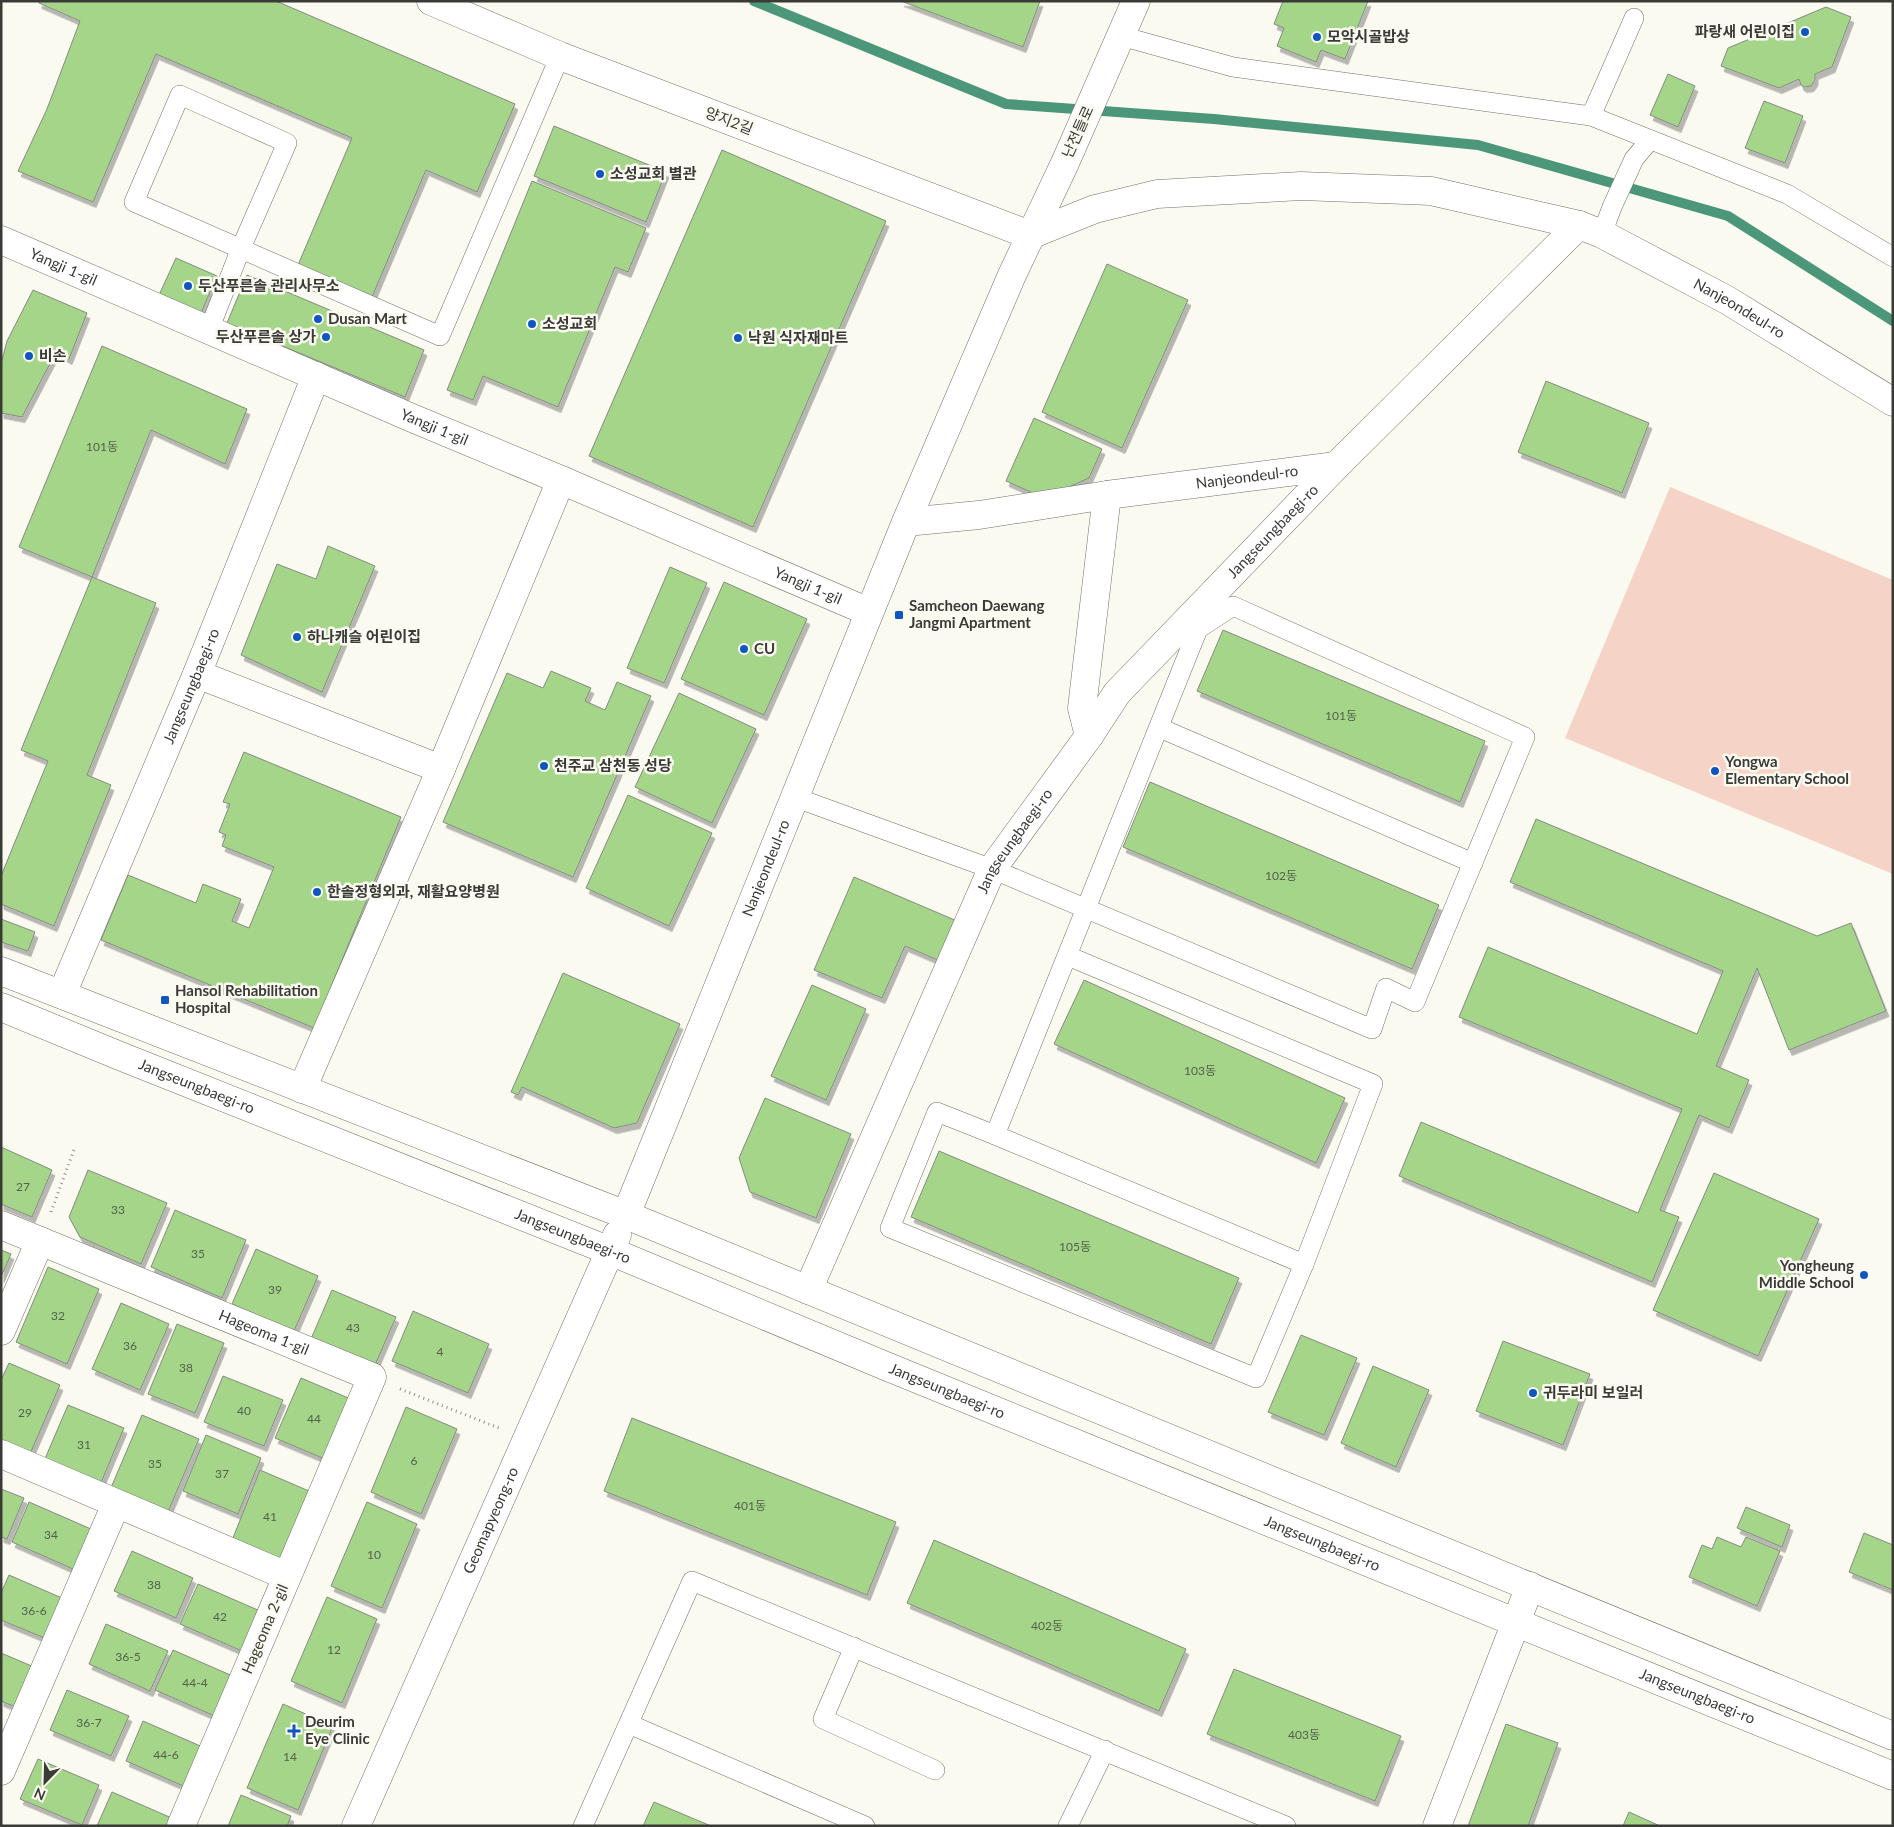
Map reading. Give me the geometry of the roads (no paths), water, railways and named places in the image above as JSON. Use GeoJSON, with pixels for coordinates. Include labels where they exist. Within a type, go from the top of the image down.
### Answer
{"type":"FeatureCollection","features":[{"type":"Feature","properties":{"kind":"street","name":"양지2길"},"geometry":{"type":"LineString","coordinates":[[431,1],[560,56],[1030,235]]}},
{"type":"Feature","properties":{"kind":"street"},"geometry":{"type":"LineString","coordinates":[[1116,47],[1136,1]]}},
{"type":"Feature","properties":{"kind":"street","name":"난전들로"},"geometry":{"type":"LineString","coordinates":[[1045,204],[1116,47]]}},
{"type":"Feature","properties":{"kind":"street","name":"Nanjeondeul-ro"},"geometry":{"type":"LineString","coordinates":[[1030,235],[1095,209],[1157,194],[1301,186],[1431,191],[1590,229],[1727,300],[1893,402]]}},
{"type":"Feature","properties":{"kind":"street","name":"Nanjeondeul-ro"},"geometry":{"type":"LineString","coordinates":[[626,1215],[906,522],[1045,204]]}},
{"type":"Feature","properties":{"kind":"street"},"geometry":{"type":"LineString","coordinates":[[1336,466],[1590,229]]}},
{"type":"Feature","properties":{"kind":"street","name":"Yangji 1-gil"},"geometry":{"type":"LineString","coordinates":[[1,240],[412,418],[869,612]]}},
{"type":"Feature","properties":{"kind":"street","name":"Jangseungbaegi-ro"},"geometry":{"type":"LineString","coordinates":[[62,994],[197,674],[316,376]]}},
{"type":"Feature","properties":{"kind":"street","name":"Nanjeondeul-ro"},"geometry":{"type":"LineString","coordinates":[[906,522],[979,515],[1107,495],[1336,466]]}},
{"type":"Feature","properties":{"kind":"street","name":"Jangseungbaegi-ro"},"geometry":{"type":"LineString","coordinates":[[808,1290],[992,869],[1090,736],[1117,693],[1336,466]]}},
{"type":"Feature","properties":{"kind":"street"},"geometry":{"type":"LineString","coordinates":[[302,1089],[440,769],[560,480]]}},
{"type":"Feature","properties":{"kind":"street"},"geometry":{"type":"LineString","coordinates":[[1090,736],[1082,708],[1107,495]]}},
{"type":"Feature","properties":{"kind":"street"},"geometry":{"type":"LineString","coordinates":[[197,674],[440,769]]}},
{"type":"Feature","properties":{"kind":"street"},"geometry":{"type":"LineString","coordinates":[[1,971],[626,1215],[1893,1736]]}},
{"type":"Feature","properties":{"kind":"street","name":"Jangseungbaegi-ro"},"geometry":{"type":"LineString","coordinates":[[1,1007],[129,1060],[610,1251],[817,1338],[1893,1776]]}},
{"type":"Feature","properties":{"kind":"street","name":"Geomapyeong-ro"},"geometry":{"type":"LineString","coordinates":[[356,1826],[626,1215]]}},
{"type":"Feature","properties":{"kind":"street","name":"Hageoma 1-gil"},"geometry":{"type":"LineString","coordinates":[[1,1225],[372,1377],[287,1576]]}},
{"type":"Feature","properties":{"kind":"street"},"geometry":{"type":"LineString","coordinates":[[1,1331],[40,1241]]}},
{"type":"Feature","properties":{"kind":"street","name":"Hageoma 2-gil"},"geometry":{"type":"LineString","coordinates":[[1,1454],[287,1576],[181,1826]]}},
{"type":"Feature","properties":{"kind":"street"},"geometry":{"type":"LineString","coordinates":[[4,1765],[116,1504]]}},
{"type":"Feature","properties":{"kind":"street"},"geometry":{"type":"LineString","coordinates":[[1437,1826],[1530,1586]]}},
{"type":"Feature","properties":{"kind":"lane"},"geometry":{"type":"LineString","coordinates":[[1591,116],[1634,18]]}},
{"type":"Feature","properties":{"kind":"lane"},"geometry":{"type":"LineString","coordinates":[[1116,47],[1233,67],[1591,116],[1787,194],[1893,257]]}},
{"type":"Feature","properties":{"kind":"lane"},"geometry":{"type":"LineString","coordinates":[[209,330],[241,248],[287,143],[180,95],[134,202],[241,248],[440,336],[560,56]]}},
{"type":"Feature","properties":{"kind":"lane"},"geometry":{"type":"LineString","coordinates":[[1590,229],[1612,207],[1634,159],[1650,140]]}},
{"type":"Feature","properties":{"kind":"lane"},"geometry":{"type":"LineString","coordinates":[[794,797],[992,869],[1086,909],[1372,1029],[1386,988],[1416,1002],[1525,737],[1233,606],[1198,629],[1160,728],[1086,909],[995,1135]]}},
{"type":"Feature","properties":{"kind":"lane"},"geometry":{"type":"LineString","coordinates":[[1160,728],[1473,863]]}},
{"type":"Feature","properties":{"kind":"lane"},"geometry":{"type":"LineString","coordinates":[[1068,956],[1373,1084],[1304,1264],[1256,1378],[890,1228],[936,1112],[1304,1264]]}},
{"type":"Feature","properties":{"kind":"lane"},"geometry":{"type":"LineString","coordinates":[[583,1826],[692,1581],[1286,1826]]}},
{"type":"Feature","properties":{"kind":"lane"},"geometry":{"type":"LineString","coordinates":[[854,1647],[823,1719],[935,1770]]}},
{"type":"Feature","properties":{"kind":"lane"},"geometry":{"type":"LineString","coordinates":[[629,1724],[865,1826]]}},
{"type":"Feature","properties":{"kind":"lane"},"geometry":{"type":"LineString","coordinates":[[1068,1826],[1105,1750]]}},
{"type":"Feature","properties":{"kind":"waterway"},"geometry":{"type":"LineString","coordinates":[[754,1],[1006,104],[1214,119],[1478,145],[1728,216],[1893,321]]}},
{"type":"Feature","properties":{"kind":"place","name":"파랑새 어린이집"},"geometry":{"type":"Point","coordinates":[1805,32]}},
{"type":"Feature","properties":{"kind":"place","name":"모악시골밥상"},"geometry":{"type":"Point","coordinates":[1317,37]}},
{"type":"Feature","properties":{"kind":"place","name":"소성교회 별관"},"geometry":{"type":"Point","coordinates":[600,174]}},
{"type":"Feature","properties":{"kind":"place","name":"두산푸른솔 관리사무소"},"geometry":{"type":"Point","coordinates":[188,286]}},
{"type":"Feature","properties":{"kind":"place","name":"Dusan Mart"},"geometry":{"type":"Point","coordinates":[318,319]}},
{"type":"Feature","properties":{"kind":"place","name":"소성교회"},"geometry":{"type":"Point","coordinates":[532,324]}},
{"type":"Feature","properties":{"kind":"place","name":"두산푸른솔 상가"},"geometry":{"type":"Point","coordinates":[326,337]}},
{"type":"Feature","properties":{"kind":"place","name":"낙원 식자재마트"},"geometry":{"type":"Point","coordinates":[738,338]}},
{"type":"Feature","properties":{"kind":"place","name":"비손"},"geometry":{"type":"Point","coordinates":[29,356]}},
{"type":"Feature","properties":{"kind":"place","name":"Samcheon Daewang Jangmi Apartment"},"geometry":{"type":"Point","coordinates":[899,615]}},
{"type":"Feature","properties":{"kind":"place","name":"하나캐슬 어린이집"},"geometry":{"type":"Point","coordinates":[297,637]}},
{"type":"Feature","properties":{"kind":"place","name":"CU"},"geometry":{"type":"Point","coordinates":[744,649]}},
{"type":"Feature","properties":{"kind":"place","name":"천주교 삼천동 성당"},"geometry":{"type":"Point","coordinates":[544,766]}},
{"type":"Feature","properties":{"kind":"place","name":"Yongwa Elementary School"},"geometry":{"type":"Point","coordinates":[1715,771]}},
{"type":"Feature","properties":{"kind":"place","name":"한솔정형외과, 재활요양병원"},"geometry":{"type":"Point","coordinates":[317,892]}},
{"type":"Feature","properties":{"kind":"place","name":"Hansol Rehabilitation Hospital"},"geometry":{"type":"Point","coordinates":[165,1000]}},
{"type":"Feature","properties":{"kind":"place","name":"Yongheung Middle School"},"geometry":{"type":"Point","coordinates":[1864,1275]}},
{"type":"Feature","properties":{"kind":"place","name":"귀두라미 보일러"},"geometry":{"type":"Point","coordinates":[1533,1393]}},
{"type":"Feature","properties":{"kind":"place","name":"Deurim Eye Clinic"},"geometry":{"type":"Point","coordinates":[294,1731]}}]}
